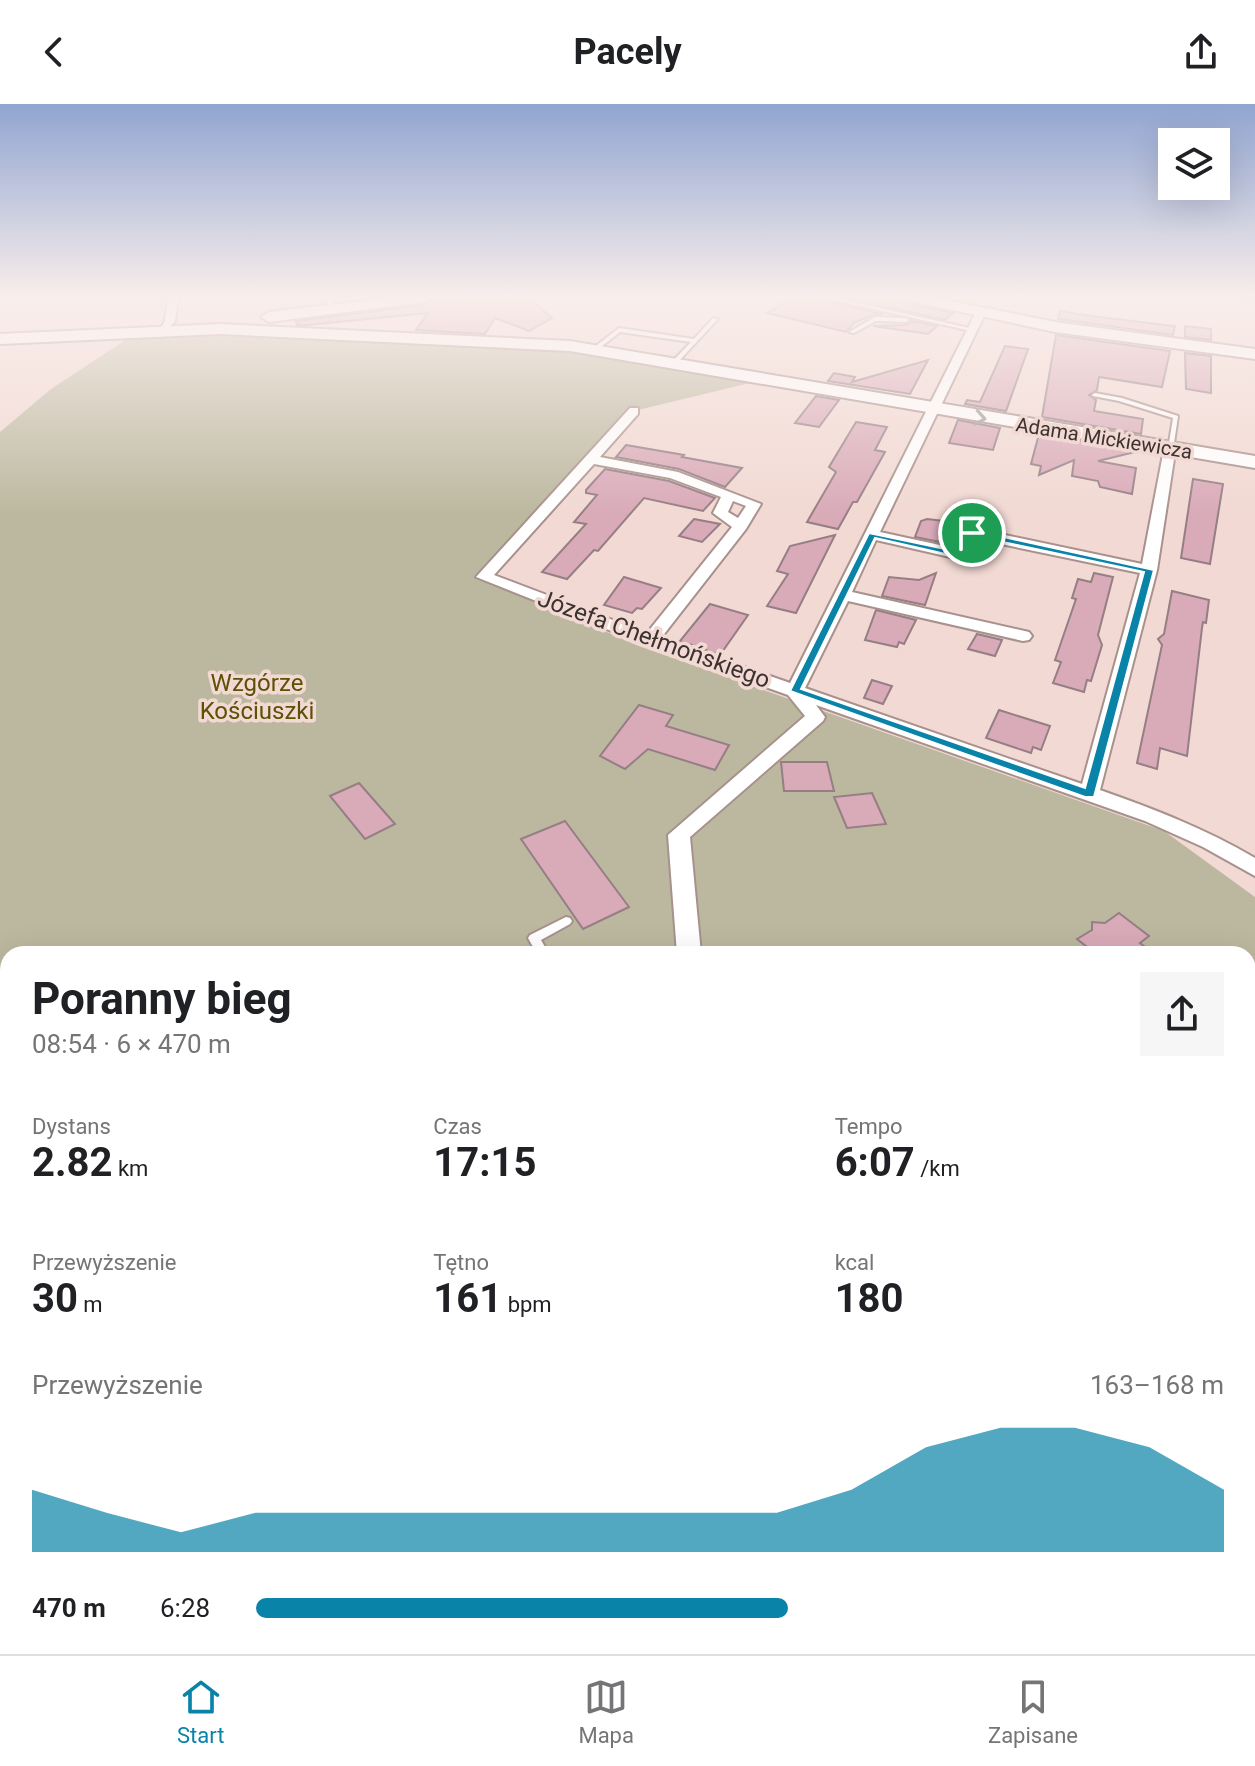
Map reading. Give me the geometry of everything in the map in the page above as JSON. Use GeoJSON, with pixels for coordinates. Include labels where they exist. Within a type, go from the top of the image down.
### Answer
{"type":"FeatureCollection","features":[{"type":"Feature","properties":{"kind":"street","name":"Adama Mickiewicza"},"geometry":{"type":"LineString","coordinates":[[715,370],[1255,462]]}},
{"type":"Feature","properties":{"kind":"street"},"geometry":{"type":"LineString","coordinates":[[688,946],[679,835],[816,717],[795,691],[951,370]]}},
{"type":"Feature","properties":{"kind":"street","name":"Józefa Chełmońskiego"},"geometry":{"type":"LineString","coordinates":[[634,411],[484,577],[541,596],[650,640],[1175,825],[1255,868]]}},
{"type":"Feature","properties":{"kind":"street"},"geometry":{"type":"LineString","coordinates":[[1089,794],[1149,570],[1171,449]]}},
{"type":"Feature","properties":{"kind":"street"},"geometry":{"type":"LineString","coordinates":[[591,459],[673,475],[754,504],[741,526],[650,640]]}},
{"type":"Feature","properties":{"kind":"street"},"geometry":{"type":"LineString","coordinates":[[729,495],[720,513],[741,526]]}},
{"type":"Feature","properties":{"kind":"street"},"geometry":{"type":"LineString","coordinates":[[872,535],[963,555],[972,533],[1149,570]]}},
{"type":"Feature","properties":{"kind":"street"},"geometry":{"type":"LineString","coordinates":[[844,595],[1023,636]]}},
{"type":"Feature","properties":{"kind":"lane"},"geometry":{"type":"LineString","coordinates":[[1095,395],[1120,399],[1176,417],[1171,449]]}},
{"type":"Feature","properties":{"kind":"lane"},"geometry":{"type":"LineString","coordinates":[[538,946],[534,938],[566,921]]}},
{"type":"Feature","properties":{"kind":"green space","name":"Wzgórze Kościuszki"},"geometry":{"type":"Polygon","coordinates":[[[79,370],[711,370],[766,379],[634,411],[484,577],[636,645],[1164,831],[1255,897],[1255,946],[0,946],[0,432],[51,389],[79,370]]]}},
{"type":"Feature","properties":{"kind":"building"},"geometry":{"type":"Polygon","coordinates":[[[892,370],[923,370],[910,394],[828,381],[834,373],[855,377],[852,382],[892,370]]]}},
{"type":"Feature","properties":{"kind":"building"},"geometry":{"type":"Polygon","coordinates":[[[994,370],[1020,370],[1006,411],[965,404],[967,400],[980,402],[994,370]]]}},
{"type":"Feature","properties":{"kind":"building"},"geometry":{"type":"Polygon","coordinates":[[[1050,370],[1166,370],[1162,387],[1099,377],[1097,390],[1089,395],[1096,400],[1094,411],[1143,419],[1141,434],[1042,417],[1050,370]]]}},
{"type":"Feature","properties":{"kind":"building"},"geometry":{"type":"Polygon","coordinates":[[[1185,370],[1211,370],[1211,393],[1186,389],[1185,370]]]}},
{"type":"Feature","properties":{"kind":"building"},"geometry":{"type":"Polygon","coordinates":[[[816,396],[839,400],[819,427],[795,423],[816,396]]]}},
{"type":"Feature","properties":{"kind":"building"},"geometry":{"type":"Polygon","coordinates":[[[958,420],[1000,428],[993,450],[949,443],[958,420]]]}},
{"type":"Feature","properties":{"kind":"building"},"geometry":{"type":"Polygon","coordinates":[[[856,422],[887,427],[875,450],[885,452],[838,529],[807,522],[836,472],[829,467],[856,422]]]}},
{"type":"Feature","properties":{"kind":"building"},"geometry":{"type":"Polygon","coordinates":[[[1039,434],[1139,451],[1098,461],[1136,468],[1132,494],[1100,487],[1098,481],[1072,476],[1074,460],[1039,475],[1041,466],[1031,464],[1039,434]]]}},
{"type":"Feature","properties":{"kind":"building"},"geometry":{"type":"Polygon","coordinates":[[[626,445],[742,468],[725,487],[679,469],[616,457],[626,445]]]}},
{"type":"Feature","properties":{"kind":"building"},"geometry":{"type":"Polygon","coordinates":[[[605,469],[669,481],[715,498],[703,511],[644,498],[598,551],[594,550],[567,579],[542,572],[586,524],[574,522],[597,495],[586,493],[586,490],[605,469]]]}},
{"type":"Feature","properties":{"kind":"building"},"geometry":{"type":"Polygon","coordinates":[[[1193,479],[1223,484],[1210,564],[1181,558],[1193,479]]]}},
{"type":"Feature","properties":{"kind":"building"},"geometry":{"type":"Polygon","coordinates":[[[694,519],[720,524],[702,542],[679,536],[694,519]]]}},
{"type":"Feature","properties":{"kind":"building"},"geometry":{"type":"Polygon","coordinates":[[[921,521],[962,523],[955,545],[915,537],[921,521]]]}},
{"type":"Feature","properties":{"kind":"building"},"geometry":{"type":"Polygon","coordinates":[[[835,535],[796,613],[767,606],[788,574],[777,571],[790,546],[835,535]]]}},
{"type":"Feature","properties":{"kind":"building"},"geometry":{"type":"Polygon","coordinates":[[[936,573],[925,605],[882,596],[889,577],[919,580],[936,573]]]}},
{"type":"Feature","properties":{"kind":"building"},"geometry":{"type":"Polygon","coordinates":[[[1094,573],[1113,577],[1098,635],[1102,645],[1091,681],[1087,680],[1084,692],[1053,683],[1061,662],[1055,660],[1076,599],[1072,598],[1078,579],[1091,582],[1094,573]]]}},
{"type":"Feature","properties":{"kind":"building"},"geometry":{"type":"Polygon","coordinates":[[[624,577],[661,588],[642,609],[637,608],[632,613],[604,605],[624,577]]]}},
{"type":"Feature","properties":{"kind":"building"},"geometry":{"type":"Polygon","coordinates":[[[1172,591],[1209,600],[1206,623],[1203,622],[1202,628],[1187,756],[1160,748],[1157,769],[1137,763],[1162,645],[1158,639],[1164,634],[1172,591]]]}},
{"type":"Feature","properties":{"kind":"building"},"geometry":{"type":"Polygon","coordinates":[[[710,604],[748,615],[720,655],[680,641],[710,604]]]}},
{"type":"Feature","properties":{"kind":"building"},"geometry":{"type":"Polygon","coordinates":[[[876,610],[916,620],[904,644],[899,642],[897,647],[865,640],[876,610]]]}},
{"type":"Feature","properties":{"kind":"building"},"geometry":{"type":"Polygon","coordinates":[[[977,634],[1002,640],[995,656],[968,649],[977,634]]]}},
{"type":"Feature","properties":{"kind":"building"},"geometry":{"type":"Polygon","coordinates":[[[872,680],[892,686],[883,704],[864,698],[872,680]]]}},
{"type":"Feature","properties":{"kind":"building"},"geometry":{"type":"Polygon","coordinates":[[[639,705],[673,715],[666,726],[729,745],[715,770],[648,749],[625,769],[600,756],[639,705]]]}},
{"type":"Feature","properties":{"kind":"building"},"geometry":{"type":"Polygon","coordinates":[[[999,710],[1050,726],[1041,750],[1033,747],[1031,753],[986,738],[999,710]]]}},
{"type":"Feature","properties":{"kind":"building"},"geometry":{"type":"Polygon","coordinates":[[[781,762],[827,762],[834,791],[784,791],[781,762]]]}},
{"type":"Feature","properties":{"kind":"building"},"geometry":{"type":"Polygon","coordinates":[[[359,783],[395,824],[365,839],[330,796],[359,783]]]}},
{"type":"Feature","properties":{"kind":"building"},"geometry":{"type":"Polygon","coordinates":[[[872,793],[886,824],[847,828],[834,797],[872,793]]]}},
{"type":"Feature","properties":{"kind":"building"},"geometry":{"type":"Polygon","coordinates":[[[565,821],[629,907],[583,929],[521,839],[565,821]]]}},
{"type":"Feature","properties":{"kind":"building"},"geometry":{"type":"Polygon","coordinates":[[[1119,913],[1149,936],[1140,943],[1144,946],[1086,946],[1077,939],[1092,930],[1092,922],[1105,923],[1119,913]]]}},
{"type":"Feature","properties":{"kind":"route"},"geometry":{"type":"LineString","coordinates":[[972,533],[1149,570],[1089,794],[795,691],[872,535],[963,555],[972,533]]}}]}
